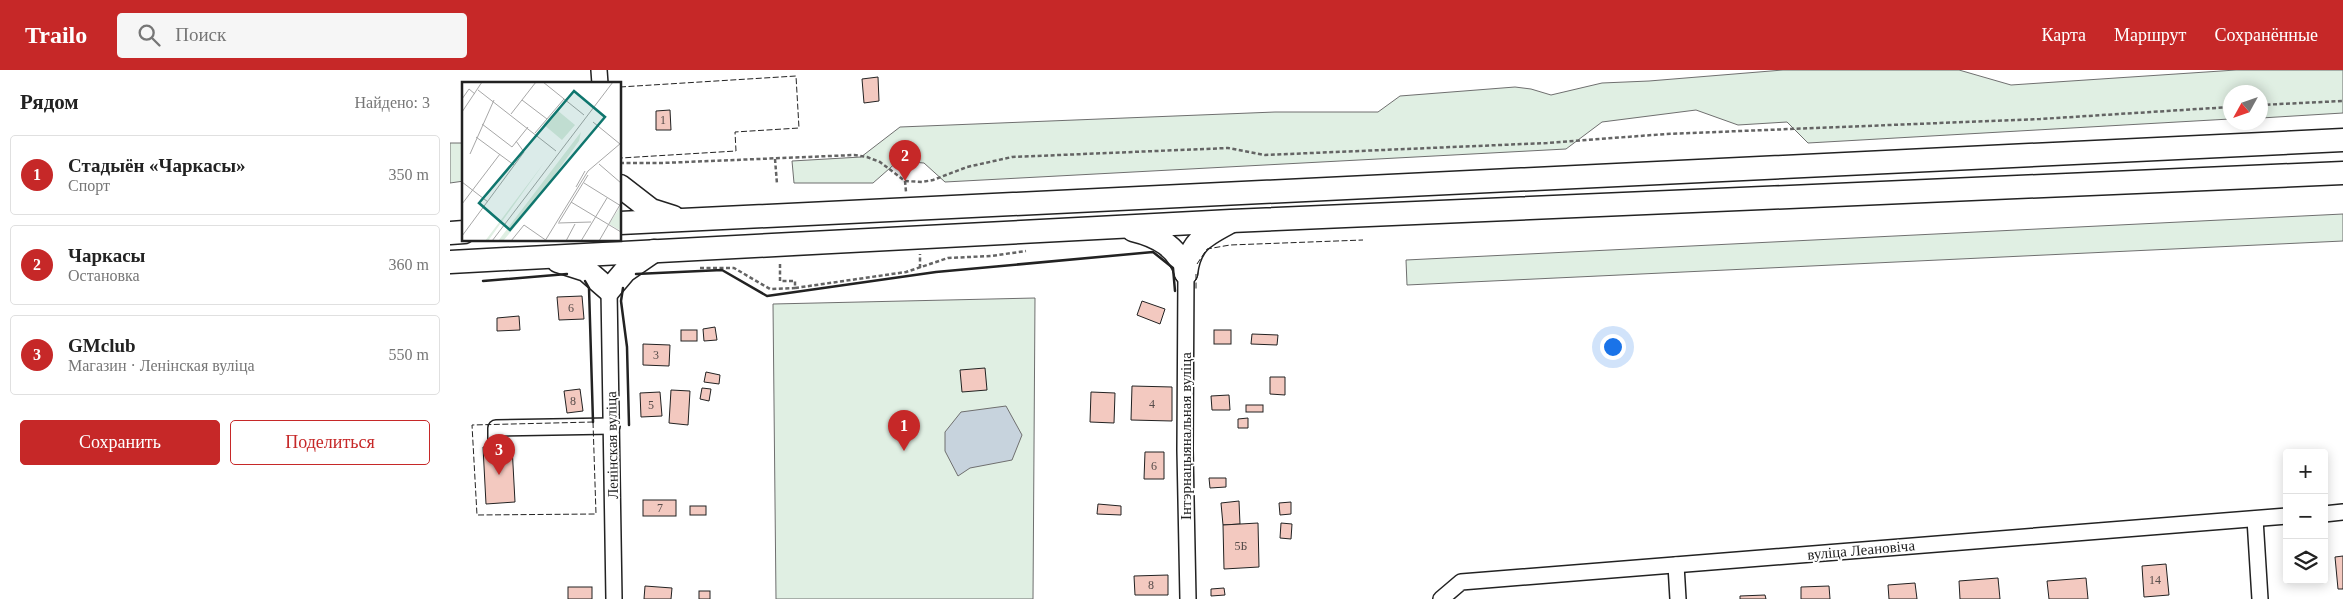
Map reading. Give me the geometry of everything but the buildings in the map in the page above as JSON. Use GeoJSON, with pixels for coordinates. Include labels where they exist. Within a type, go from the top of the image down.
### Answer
{"type":"FeatureCollection","features":[{"type":"Feature","properties":{"kind":"highway"},"geometry":{"type":"LineString","coordinates":[[621,223],[676,218],[2343,140]]}},
{"type":"Feature","properties":{"kind":"highway"},"geometry":{"type":"LineString","coordinates":[[450,262],[1231,221],[2343,173]]}},
{"type":"Feature","properties":{"kind":"highway"},"geometry":{"type":"LineString","coordinates":[[621,187],[651,210],[676,218]]}},
{"type":"Feature","properties":{"kind":"highway"},"geometry":{"type":"LineString","coordinates":[[1186,273],[1188,255],[1194,246],[1212,232],[1231,221]]}},
{"type":"Feature","properties":{"kind":"highway"},"geometry":{"type":"LineString","coordinates":[[1115,227],[1136,230],[1170,246],[1176,251],[1186,273]]}},
{"type":"Feature","properties":{"kind":"highway"},"geometry":{"type":"LineString","coordinates":[[537,257],[586,270],[609,290],[625,271],[655,251]]}},
{"type":"Feature","properties":{"kind":"street","name":"Інтэрнацыянальная вуліца"},"geometry":{"type":"LineString","coordinates":[[1186,273],[1185,450],[1188,599]]}},
{"type":"Feature","properties":{"kind":"street","name":"Ленінская вуліца"},"geometry":{"type":"LineString","coordinates":[[609,290],[614,599]]}},
{"type":"Feature","properties":{"kind":"street"},"geometry":{"type":"LineString","coordinates":[[496,442],[496,428],[612,426]]}},
{"type":"Feature","properties":{"kind":"street"},"geometry":{"type":"LineString","coordinates":[[2328,514],[2343,512]]}},
{"type":"Feature","properties":{"kind":"street","name":"вуліца Леановіча"},"geometry":{"type":"LineString","coordinates":[[1441,599],[1461,582],[2283,516]]}},
{"type":"Feature","properties":{"kind":"street"},"geometry":{"type":"LineString","coordinates":[[2255,519],[2260,599]]}},
{"type":"Feature","properties":{"kind":"street"},"geometry":{"type":"LineString","coordinates":[[1676,565],[1678,599]]}},
{"type":"Feature","properties":{"kind":"path"},"geometry":{"type":"LineString","coordinates":[[2268,105],[2343,101]]}},
{"type":"Feature","properties":{"kind":"path"},"geometry":{"type":"LineString","coordinates":[[621,162],[625,164],[868,156],[880,162],[905,181],[922,182],[933,180],[967,167],[1012,157],[1228,148],[1264,155],[1547,144],[1666,134],[2040,119],[2223,107]]}},
{"type":"Feature","properties":{"kind":"path"},"geometry":{"type":"LineString","coordinates":[[775,159],[777,184]]}},
{"type":"Feature","properties":{"kind":"path"},"geometry":{"type":"LineString","coordinates":[[696,268],[734,268],[770,289],[795,288],[906,272],[948,258],[991,256],[1028,251]]}},
{"type":"Feature","properties":{"kind":"path"},"geometry":{"type":"LineString","coordinates":[[780,264],[780,281],[795,281],[795,288]]}},
{"type":"Feature","properties":{"kind":"green space"},"geometry":{"type":"Polygon","coordinates":[[[1783,70],[1959,70],[2011,85],[2236,70],[2343,70],[2343,113],[2268,118],[2268,85],[2223,85],[2223,119],[1808,143],[1787,122],[1738,125],[1696,110],[1602,122],[1566,149],[945,182],[924,163],[898,161],[873,183],[794,183],[792,161],[861,157],[900,127],[1275,112],[1378,112],[1400,96],[1515,87],[1531,89],[1551,95],[1602,83],[1783,70]]]}},
{"type":"Feature","properties":{"kind":"green space"},"geometry":{"type":"Polygon","coordinates":[[[450,143],[462,143],[462,181],[450,183],[450,143]]]}},
{"type":"Feature","properties":{"kind":"green space"},"geometry":{"type":"Polygon","coordinates":[[[2343,214],[2343,241],[1407,285],[1406,260],[2343,214]]]}},
{"type":"Feature","properties":{"kind":"green space"},"geometry":{"type":"Polygon","coordinates":[[[1035,298],[1033,599],[776,599],[773,304],[1035,298]]]}},
{"type":"Feature","properties":{"kind":"shaded area"},"geometry":{"type":"Polygon","coordinates":[[[1006,406],[1022,435],[1012,460],[970,468],[958,476],[945,451],[945,432],[961,412],[1006,406]]]}},
{"type":"Feature","properties":{"kind":"fence"},"geometry":{"type":"LineString","coordinates":[[621,87],[796,76],[799,128],[735,132],[736,151],[621,158]]}},
{"type":"Feature","properties":{"kind":"fence"},"geometry":{"type":"LineString","coordinates":[[1197,264],[1207,249],[1230,245],[1363,240]]}},
{"type":"Feature","properties":{"kind":"fence"},"geometry":{"type":"LineString","coordinates":[[1196,274],[1196,291]]}},
{"type":"Feature","properties":{"kind":"fence"},"geometry":{"type":"LineString","coordinates":[[593,422],[596,514],[477,515],[472,425],[593,422]]}},
{"type":"Feature","properties":{"kind":"wall"},"geometry":{"type":"LineString","coordinates":[[636,274],[722,270],[767,296],[936,272],[1153,252],[1173,268],[1175,291]]}},
{"type":"Feature","properties":{"kind":"wall"},"geometry":{"type":"LineString","coordinates":[[483,281],[567,274]]}},
{"type":"Feature","properties":{"kind":"wall"},"geometry":{"type":"LineString","coordinates":[[585,281],[589,288],[593,422]]}},
{"type":"Feature","properties":{"kind":"wall"},"geometry":{"type":"LineString","coordinates":[[623,288],[621,301],[627,347],[629,425]]}},
{"type":"Feature","properties":{"kind":"place","name":"Чаркасы"},"geometry":{"type":"Point","coordinates":[905,181]}},
{"type":"Feature","properties":{"kind":"place","name":"Стадыён «Чаркасы»"},"geometry":{"type":"Point","coordinates":[904,451]}},
{"type":"Feature","properties":{"kind":"place","name":"GMclub"},"geometry":{"type":"Point","coordinates":[499,475]}}]}
